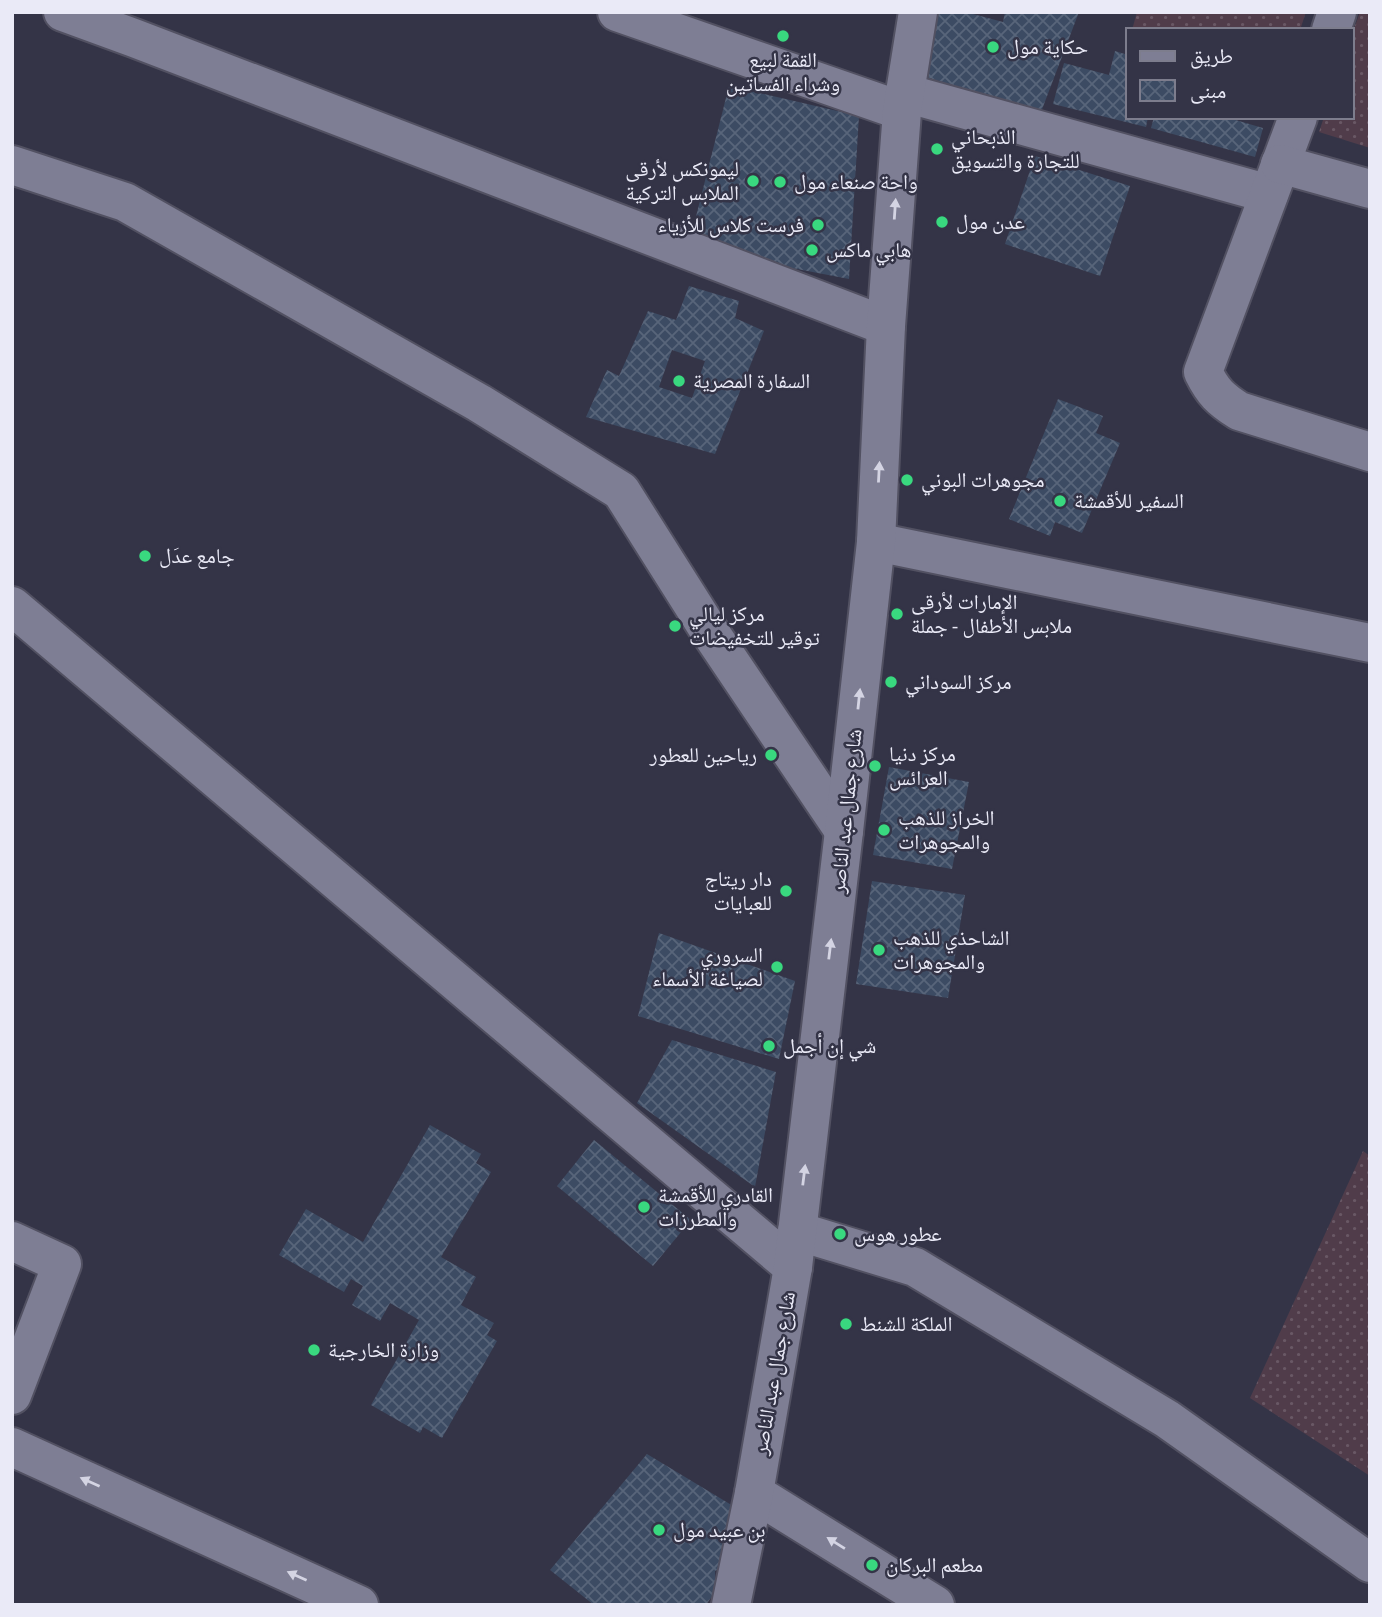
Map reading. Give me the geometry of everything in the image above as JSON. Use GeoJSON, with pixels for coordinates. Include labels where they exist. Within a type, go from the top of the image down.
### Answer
{"type":"FeatureCollection","features":[{"type":"Feature","properties":{"kind":"street"},"geometry":{"type":"LineString","coordinates":[[63,12],[139,25],[886,326]]}},
{"type":"Feature","properties":{"kind":"street"},"geometry":{"type":"LineString","coordinates":[[617,12],[903,102],[1274,179],[1370,189]]}},
{"type":"Feature","properties":{"kind":"street","name":"شارع جمال عبد الناصر"},"geometry":{"type":"LineString","coordinates":[[731,1605],[754,1493],[795,1249],[876,542],[886,326],[903,102],[918,12]]}},
{"type":"Feature","properties":{"kind":"street"},"geometry":{"type":"LineString","coordinates":[[1297,119],[1203,372],[1222,400],[1239,411],[1370,452]]}},
{"type":"Feature","properties":{"kind":"street"},"geometry":{"type":"LineString","coordinates":[[12,165],[125,202],[480,403],[621,491],[710,632],[844,831]]}},
{"type":"Feature","properties":{"kind":"street"},"geometry":{"type":"LineString","coordinates":[[876,542],[1370,643]]}},
{"type":"Feature","properties":{"kind":"street"},"geometry":{"type":"LineString","coordinates":[[12,606],[795,1249],[915,1267],[1167,1419],[1370,1563]]}},
{"type":"Feature","properties":{"kind":"street"},"geometry":{"type":"LineString","coordinates":[[12,1241],[62,1264],[12,1395]]}},
{"type":"Feature","properties":{"kind":"street"},"geometry":{"type":"LineString","coordinates":[[12,1447],[359,1605]]}},
{"type":"Feature","properties":{"kind":"street"},"geometry":{"type":"LineString","coordinates":[[754,1493],[935,1605]]}},
{"type":"Feature","properties":{"kind":"shaded area"},"geometry":{"type":"Polygon","coordinates":[[[1137,12],[1306,12],[1301,28],[1133,28],[1137,12]]]}},
{"type":"Feature","properties":{"kind":"shaded area"},"geometry":{"type":"Polygon","coordinates":[[[1360,12],[1370,12],[1370,148],[1319,132],[1323,119],[1354,119],[1354,28],[1360,12]]]}},
{"type":"Feature","properties":{"kind":"shaded area"},"geometry":{"type":"Polygon","coordinates":[[[1363,1151],[1370,1156],[1370,1476],[1250,1398],[1363,1151]]]}},
{"type":"Feature","properties":{"kind":"building","name":"حكاية مول"},"geometry":{"type":"Polygon","coordinates":[[[929,12],[974,12],[973,14],[1003,22],[1005,12],[1079,12],[1041,112],[913,73],[929,12]]]}},
{"type":"Feature","properties":{"kind":"building"},"geometry":{"type":"Polygon","coordinates":[[[1115,51],[1126,54],[1126,119],[1148,119],[1146,127],[1053,104],[1064,63],[1109,75],[1115,51]]]}},
{"type":"Feature","properties":{"kind":"building","name":"واحة صنعاء مول"},"geometry":{"type":"Polygon","coordinates":[[[729,86],[859,116],[849,279],[688,248],[729,86]]]}},
{"type":"Feature","properties":{"kind":"building"},"geometry":{"type":"Polygon","coordinates":[[[1153,119],[1232,119],[1263,128],[1255,157],[1151,128],[1153,119]]]}},
{"type":"Feature","properties":{"kind":"building"},"geometry":{"type":"Polygon","coordinates":[[[1035,156],[1130,186],[1100,276],[1005,244],[1035,156]]]}},
{"type":"Feature","properties":{"kind":"building"},"geometry":{"type":"Polygon","coordinates":[[[689,286],[739,301],[735,318],[764,331],[715,454],[586,417],[607,370],[619,376],[648,311],[676,320],[689,286]],[[672,350],[659,387],[692,398],[705,361],[672,350]]]}},
{"type":"Feature","properties":{"kind":"building"},"geometry":{"type":"Polygon","coordinates":[[[1058,399],[1103,416],[1096,433],[1120,443],[1082,533],[1055,522],[1050,536],[1009,519],[1058,399]]]}},
{"type":"Feature","properties":{"kind":"building"},"geometry":{"type":"Polygon","coordinates":[[[889,767],[969,782],[952,869],[873,855],[889,767]]]}},
{"type":"Feature","properties":{"kind":"building"},"geometry":{"type":"Polygon","coordinates":[[[872,881],[965,895],[948,998],[856,984],[872,881]]]}},
{"type":"Feature","properties":{"kind":"building"},"geometry":{"type":"Polygon","coordinates":[[[659,933],[795,981],[779,1059],[638,1016],[659,933]]]}},
{"type":"Feature","properties":{"kind":"building"},"geometry":{"type":"Polygon","coordinates":[[[672,1040],[776,1072],[755,1187],[637,1103],[672,1040]]]}},
{"type":"Feature","properties":{"kind":"building"},"geometry":{"type":"Polygon","coordinates":[[[430,1125],[481,1154],[476,1163],[491,1172],[441,1257],[476,1277],[461,1305],[494,1323],[487,1335],[497,1341],[442,1438],[423,1427],[420,1433],[371,1405],[419,1320],[390,1303],[380,1321],[352,1305],[363,1286],[351,1279],[344,1292],[279,1255],[306,1209],[363,1242],[430,1125]]]}},
{"type":"Feature","properties":{"kind":"building"},"geometry":{"type":"Polygon","coordinates":[[[594,1140],[691,1220],[653,1266],[557,1186],[594,1140]]]}},
{"type":"Feature","properties":{"kind":"building","name":"بن عبيد مول"},"geometry":{"type":"Polygon","coordinates":[[[647,1454],[748,1515],[723,1546],[730,1564],[715,1571],[716,1590],[706,1605],[594,1605],[550,1570],[647,1454]]]}},
{"type":"Feature","properties":{"kind":"place","name":"القمة لبيع وشراء الفساتين"},"geometry":{"type":"Point","coordinates":[783,36]}},
{"type":"Feature","properties":{"kind":"place","name":"حكاية مول"},"geometry":{"type":"Point","coordinates":[993,47]}},
{"type":"Feature","properties":{"kind":"place","name":"الذبحاني للتجارة والتسويق"},"geometry":{"type":"Point","coordinates":[937,149]}},
{"type":"Feature","properties":{"kind":"place","name":"ليمونكس لأرقى الملابس التركية"},"geometry":{"type":"Point","coordinates":[753,181]}},
{"type":"Feature","properties":{"kind":"place","name":"واحة صنعاء مول"},"geometry":{"type":"Point","coordinates":[780,182]}},
{"type":"Feature","properties":{"kind":"place","name":"عدن مول"},"geometry":{"type":"Point","coordinates":[942,222]}},
{"type":"Feature","properties":{"kind":"place","name":"فرست كلاس للأزياء"},"geometry":{"type":"Point","coordinates":[818,225]}},
{"type":"Feature","properties":{"kind":"place","name":"هابي ماكس"},"geometry":{"type":"Point","coordinates":[812,250]}},
{"type":"Feature","properties":{"kind":"place","name":"السفارة المصرية"},"geometry":{"type":"Point","coordinates":[679,381]}},
{"type":"Feature","properties":{"kind":"place","name":"مجوهرات البوني"},"geometry":{"type":"Point","coordinates":[907,480]}},
{"type":"Feature","properties":{"kind":"place","name":"السفير للأقمشة"},"geometry":{"type":"Point","coordinates":[1060,501]}},
{"type":"Feature","properties":{"kind":"place","name":"جامع عدَل"},"geometry":{"type":"Point","coordinates":[145,556]}},
{"type":"Feature","properties":{"kind":"place","name":"الإمارات لأرقى ملابس الأطفال - جملة"},"geometry":{"type":"Point","coordinates":[897,614]}},
{"type":"Feature","properties":{"kind":"place","name":"مركز ليالي توقير للتخفيضات"},"geometry":{"type":"Point","coordinates":[675,626]}},
{"type":"Feature","properties":{"kind":"place","name":"مركز السوداني"},"geometry":{"type":"Point","coordinates":[891,682]}},
{"type":"Feature","properties":{"kind":"place","name":"رياحين للعطور"},"geometry":{"type":"Point","coordinates":[771,755]}},
{"type":"Feature","properties":{"kind":"place","name":"مركز دنيا العرائس"},"geometry":{"type":"Point","coordinates":[875,766]}},
{"type":"Feature","properties":{"kind":"place","name":"الخراز للذهب والمجوهرات"},"geometry":{"type":"Point","coordinates":[884,830]}},
{"type":"Feature","properties":{"kind":"place","name":"دار ريتاج للعبايات"},"geometry":{"type":"Point","coordinates":[786,891]}},
{"type":"Feature","properties":{"kind":"place","name":"الشاحذي للذهب والمجوهرات"},"geometry":{"type":"Point","coordinates":[879,950]}},
{"type":"Feature","properties":{"kind":"place","name":"السروري لصياغة الأسماء"},"geometry":{"type":"Point","coordinates":[777,967]}},
{"type":"Feature","properties":{"kind":"place","name":"شي إن أجمل"},"geometry":{"type":"Point","coordinates":[769,1046]}},
{"type":"Feature","properties":{"kind":"place","name":"القادري للأقمشة والمطرزات"},"geometry":{"type":"Point","coordinates":[644,1207]}},
{"type":"Feature","properties":{"kind":"place","name":"عطور هوس"},"geometry":{"type":"Point","coordinates":[840,1234]}},
{"type":"Feature","properties":{"kind":"place","name":"الملكة للشنط"},"geometry":{"type":"Point","coordinates":[846,1324]}},
{"type":"Feature","properties":{"kind":"place","name":"وزارة الخارجية"},"geometry":{"type":"Point","coordinates":[314,1350]}},
{"type":"Feature","properties":{"kind":"place","name":"بن عبيد مول"},"geometry":{"type":"Point","coordinates":[659,1530]}},
{"type":"Feature","properties":{"kind":"place","name":"مطعم البركان"},"geometry":{"type":"Point","coordinates":[872,1565]}}]}
